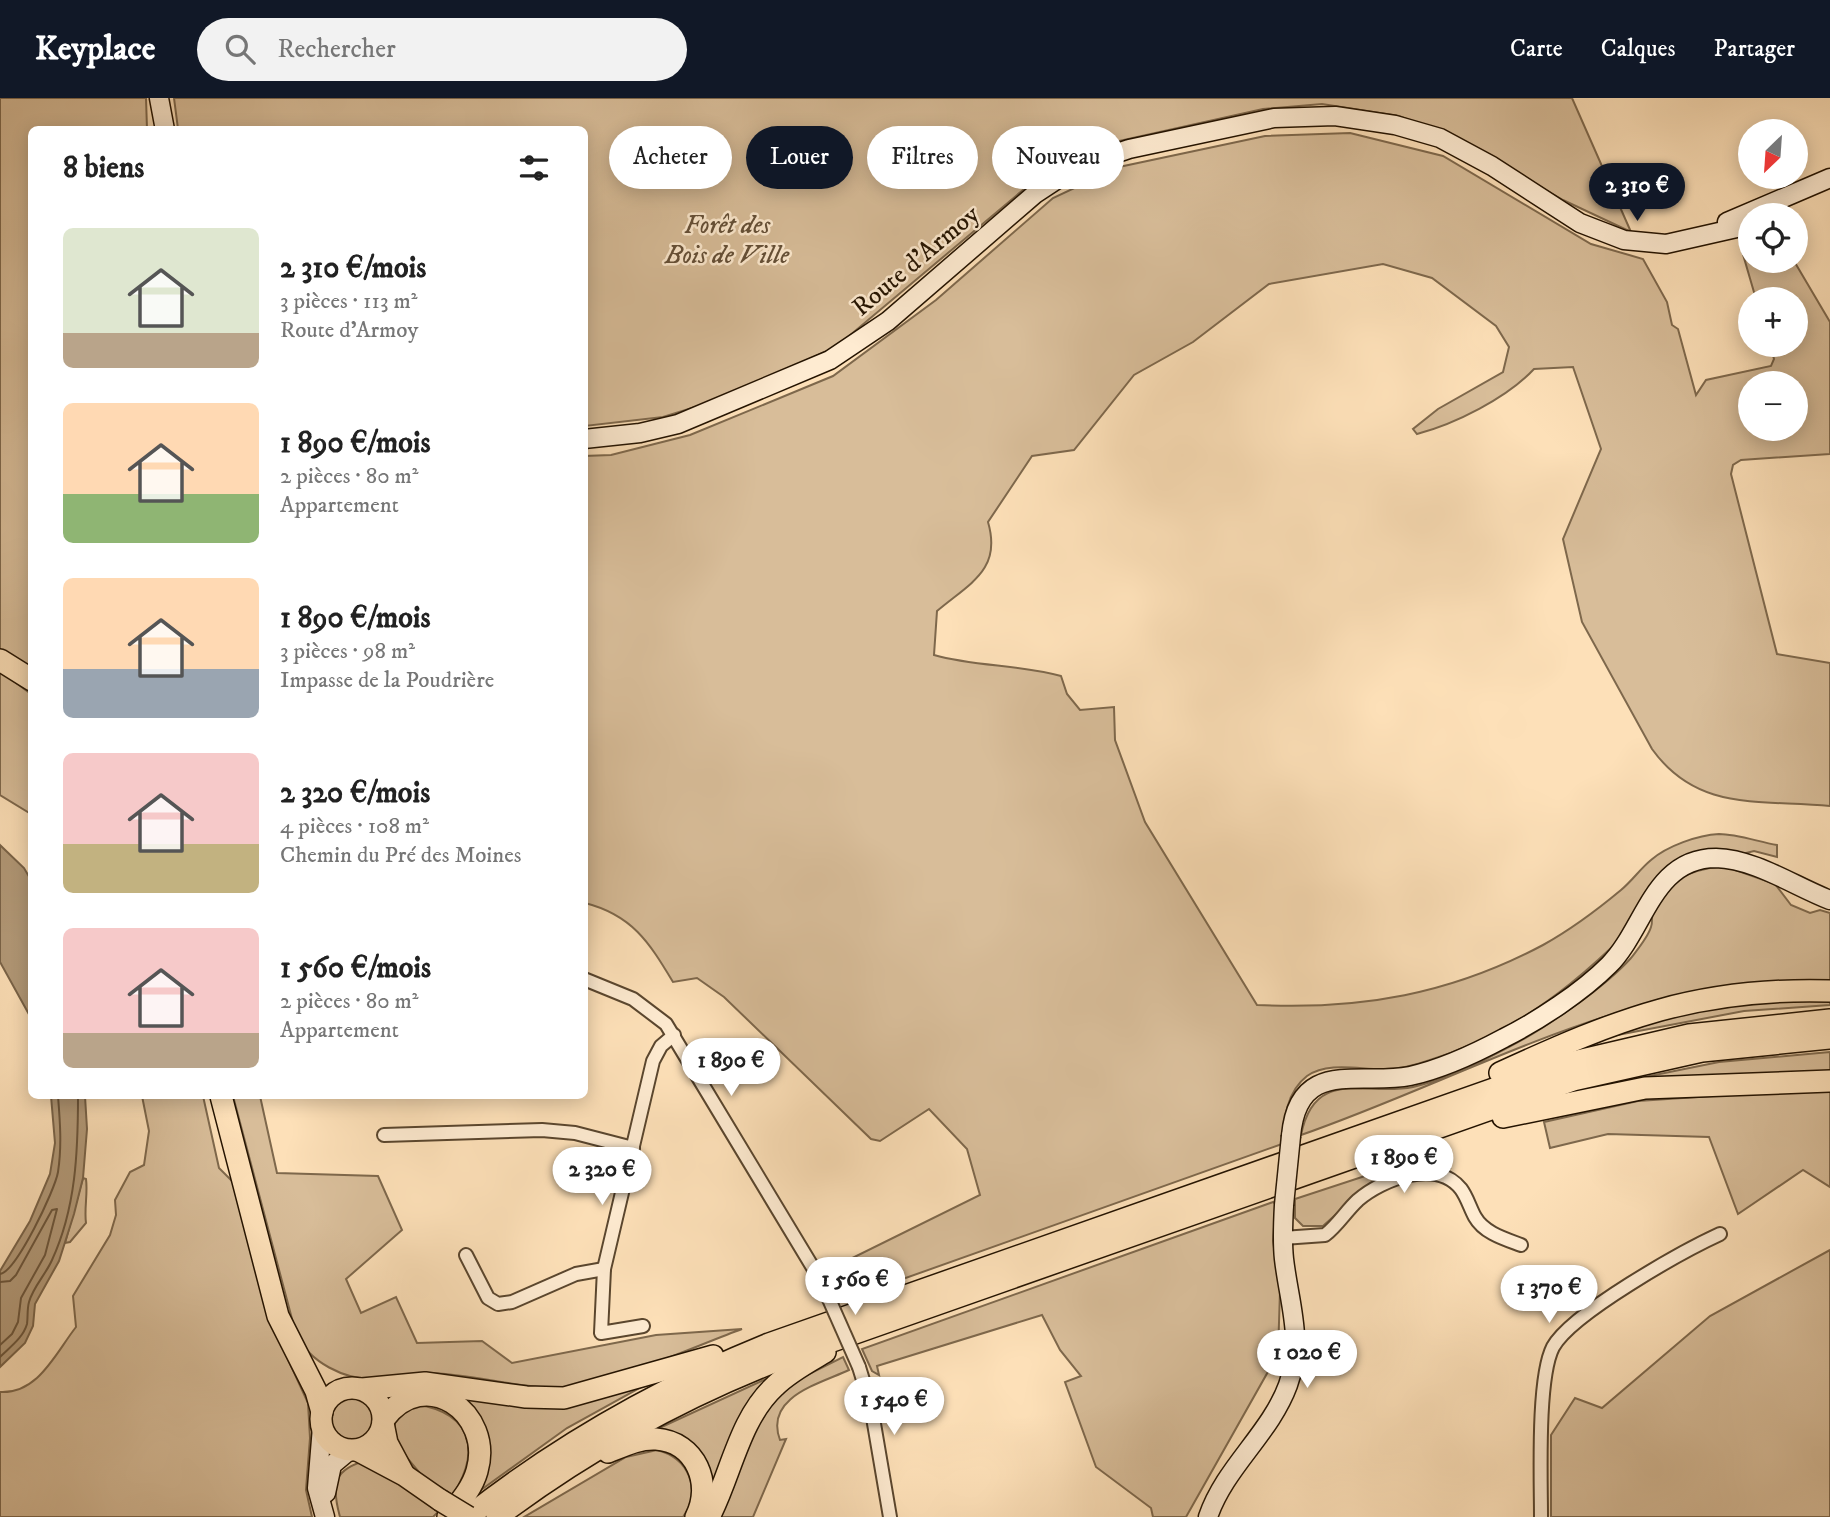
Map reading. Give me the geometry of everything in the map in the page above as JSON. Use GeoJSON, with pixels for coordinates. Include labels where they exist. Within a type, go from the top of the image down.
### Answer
{"type":"FeatureCollection","features":[{"type":"Feature","properties":{"kind":"main road"},"geometry":{"type":"LineString","coordinates":[[159,98],[164,126]]}},
{"type":"Feature","properties":{"kind":"main road","name":"Route d'Armoy"},"geometry":{"type":"LineString","coordinates":[[588,439],[640,433],[678,424],[830,360],[888,321],[1035,194],[1076,167],[1129,149],[1274,118],[1335,116],[1395,125],[1440,138],[1492,166],[1580,223],[1624,240],[1666,244],[1738,227]]}},
{"type":"Feature","properties":{"kind":"main road","name":"Route d'Armoy"},"geometry":{"type":"LineString","coordinates":[[1706,234],[1731,220],[1830,178]]}},
{"type":"Feature","properties":{"kind":"main road"},"geometry":{"type":"LineString","coordinates":[[1801,203],[1830,191]]}},
{"type":"Feature","properties":{"kind":"main road"},"geometry":{"type":"LineString","coordinates":[[0,660],[28,678]]}},
{"type":"Feature","properties":{"kind":"main road"},"geometry":{"type":"LineString","coordinates":[[1208,1517],[1221,1487],[1275,1413],[1293,1368],[1296,1320],[1283,1238],[1284,1205],[1291,1136],[1300,1103],[1310,1090],[1325,1081],[1341,1077],[1396,1078],[1417,1074],[1502,1040],[1612,962],[1628,942],[1661,884],[1684,865],[1713,858],[1734,860],[1830,900]]}},
{"type":"Feature","properties":{"kind":"main road"},"geometry":{"type":"LineString","coordinates":[[1378,1129],[1587,1033],[1641,1014],[1730,994],[1830,991]]}},
{"type":"Feature","properties":{"kind":"main road"},"geometry":{"type":"LineString","coordinates":[[222,1099],[278,1316],[316,1391],[322,1420],[332,1443],[353,1450],[404,1475],[444,1509],[468,1517],[560,1450],[627,1410],[696,1374],[805,1331],[1552,1068],[1629,1047],[1738,1027],[1830,1020]]}},
{"type":"Feature","properties":{"kind":"main road"},"geometry":{"type":"LineString","coordinates":[[497,1517],[573,1463],[699,1393],[857,1332],[1404,1139],[1609,1070],[1702,1051],[1830,1038]]}},
{"type":"Feature","properties":{"kind":"main road"},"geometry":{"type":"LineString","coordinates":[[1404,1139],[1567,1102],[1645,1088],[1830,1080]]}},
{"type":"Feature","properties":{"kind":"main road"},"geometry":{"type":"LineString","coordinates":[[325,1517],[317,1488],[322,1420],[329,1398],[354,1389],[425,1383],[526,1397],[564,1398],[805,1331]]}},
{"type":"Feature","properties":{"kind":"main road"},"geometry":{"type":"LineString","coordinates":[[709,1517],[746,1430],[768,1392],[785,1378],[857,1332]]}},
{"type":"Feature","properties":{"kind":"main road"},"geometry":{"type":"LineString","coordinates":[[300,1358],[323,1377],[376,1398],[387,1443],[404,1475]]}},
{"type":"Feature","properties":{"kind":"main road"},"geometry":{"type":"LineString","coordinates":[[325,1517],[329,1471],[336,1460],[374,1441],[383,1421],[400,1402],[424,1394],[449,1401],[468,1418],[477,1435],[479,1463],[468,1489],[444,1509]]}},
{"type":"Feature","properties":{"kind":"main road"},"geometry":{"type":"LineString","coordinates":[[573,1463],[645,1440],[673,1444],[695,1462],[703,1479],[703,1498],[696,1517]]}},
{"type":"Feature","properties":{"kind":"street"},"geometry":{"type":"LineString","coordinates":[[588,981],[640,1003],[662,1019],[821,1281],[859,1367],[871,1406],[890,1517]]}},
{"type":"Feature","properties":{"kind":"street"},"geometry":{"type":"LineString","coordinates":[[643,1326],[601,1334],[604,1269],[655,1057],[661,1046],[674,1035]]}},
{"type":"Feature","properties":{"kind":"street"},"geometry":{"type":"LineString","coordinates":[[384,1135],[542,1130],[582,1135],[633,1148]]}},
{"type":"Feature","properties":{"kind":"street"},"geometry":{"type":"LineString","coordinates":[[1283,1238],[1325,1235],[1371,1191],[1401,1178],[1423,1173],[1440,1174],[1453,1180],[1462,1190],[1477,1220],[1487,1230],[1521,1245]]}},
{"type":"Feature","properties":{"kind":"street"},"geometry":{"type":"LineString","coordinates":[[1541,1517],[1543,1397],[1553,1347],[1574,1322],[1592,1309],[1692,1247],[1720,1234]]}},
{"type":"Feature","properties":{"kind":"street"},"geometry":{"type":"LineString","coordinates":[[466,1255],[488,1298],[498,1304],[512,1302],[576,1274],[604,1269]]}},
{"type":"Feature","properties":{"kind":"green space"},"geometry":{"type":"Polygon","coordinates":[[[0,98],[146,98],[147,126],[28,126],[28,671],[0,651],[0,98]]]}},
{"type":"Feature","properties":{"kind":"green space","name":"Forêt des Bois de Ville"},"geometry":{"type":"Polygon","coordinates":[[[174,98],[1572,98],[1631,232],[1563,200],[1456,138],[1399,116],[1322,104],[1263,109],[1124,140],[1124,126],[992,126],[992,189],[1024,189],[836,347],[721,399],[663,417],[588,426],[588,126],[178,126],[174,98]]]}},
{"type":"Feature","properties":{"kind":"green space"},"geometry":{"type":"Polygon","coordinates":[[[1350,133],[1443,156],[1591,244],[1643,259],[1667,302],[1672,325],[1678,329],[1696,395],[1706,380],[1738,373],[1738,441],[1808,441],[1808,371],[1748,371],[1771,366],[1773,357],[1808,357],[1808,287],[1752,287],[1748,273],[1801,273],[1830,322],[1830,454],[1741,460],[1733,465],[1731,474],[1777,654],[1830,663],[1830,806],[1755,802],[1710,793],[1690,784],[1670,770],[1652,749],[1582,622],[1563,539],[1601,449],[1573,367],[1534,369],[1510,390],[1480,409],[1448,424],[1417,434],[1413,429],[1438,409],[1503,372],[1509,347],[1496,326],[1432,278],[1383,264],[1269,284],[1193,342],[1134,375],[1074,450],[1032,456],[988,522],[991,552],[987,564],[971,583],[937,611],[934,655],[1061,676],[1067,694],[1080,710],[1114,707],[1115,740],[1145,822],[1257,1005],[1333,1005],[1369,1001],[1439,987],[1474,976],[1509,962],[1563,933],[1621,890],[1658,855],[1692,839],[1719,834],[1741,837],[1777,845],[1777,857],[1754,851],[1738,855],[1704,852],[1612,947],[1580,976],[1510,1025],[1470,1045],[1406,1067],[1335,1067],[1307,1076],[1290,1098],[1282,1144],[841,1301],[826,1271],[980,1195],[967,1149],[929,1109],[880,1141],[871,1139],[724,997],[697,978],[673,982],[656,954],[638,932],[615,915],[588,904],[588,456],[611,455],[690,435],[833,376],[936,300],[1053,198],[1072,189],[1124,189],[1124,166],[1265,136],[1350,133]]]}},
{"type":"Feature","properties":{"kind":"green space"},"geometry":{"type":"Polygon","coordinates":[[[0,671],[28,692],[28,812],[0,795],[0,671]]]}},
{"type":"Feature","properties":{"kind":"green space"},"geometry":{"type":"Polygon","coordinates":[[[1724,866],[1775,884],[1791,905],[1810,913],[1820,910],[1830,913],[1830,981],[1759,983],[1691,994],[1624,1011],[1559,1032],[1301,1135],[1308,1114],[1318,1100],[1330,1092],[1361,1088],[1395,1089],[1425,1084],[1476,1064],[1541,1028],[1591,994],[1631,958],[1650,931],[1657,900],[1672,883],[1691,873],[1724,866]]]}},
{"type":"Feature","properties":{"kind":"green space"},"geometry":{"type":"Polygon","coordinates":[[[1830,995],[1830,1005],[1744,1011],[1591,1040],[1669,1012],[1830,995]]]}},
{"type":"Feature","properties":{"kind":"green space"},"geometry":{"type":"Polygon","coordinates":[[[1830,1052],[1830,1075],[1616,1087],[1615,1083],[1719,1062],[1830,1052]]]}},
{"type":"Feature","properties":{"kind":"green space"},"geometry":{"type":"Polygon","coordinates":[[[1830,1088],[1830,1187],[1803,1170],[1738,1214],[1709,1137],[1608,1134],[1550,1148],[1544,1122],[1638,1101],[1830,1088]]]}},
{"type":"Feature","properties":{"kind":"green space"},"geometry":{"type":"Polygon","coordinates":[[[143,1099],[204,1099],[219,1168],[234,1183],[269,1318],[308,1403],[310,1438],[306,1490],[312,1517],[0,1517],[0,1392],[13,1391],[35,1379],[53,1360],[76,1327],[73,1296],[110,1235],[116,1215],[115,1200],[130,1172],[144,1165],[149,1131],[143,1099]]]}},
{"type":"Feature","properties":{"kind":"green space"},"geometry":{"type":"Polygon","coordinates":[[[234,1099],[261,1099],[277,1173],[378,1176],[402,1230],[346,1279],[361,1313],[396,1297],[417,1343],[482,1341],[512,1363],[656,1335],[742,1329],[626,1373],[579,1386],[559,1388],[426,1373],[388,1379],[363,1379],[329,1368],[310,1353],[296,1334],[234,1099]]]}},
{"type":"Feature","properties":{"kind":"green space"},"geometry":{"type":"Polygon","coordinates":[[[1444,1150],[1450,1168],[1428,1169],[1353,1199],[1323,1226],[1303,1226],[1295,1218],[1295,1199],[1444,1150]]]}},
{"type":"Feature","properties":{"kind":"green space"},"geometry":{"type":"Polygon","coordinates":[[[83,1178],[86,1179],[86,1223],[70,1242],[65,1243],[83,1178]]]}},
{"type":"Feature","properties":{"kind":"green space"},"geometry":{"type":"Polygon","coordinates":[[[1276,1201],[1273,1241],[1280,1291],[1278,1354],[1186,1517],[1153,1517],[1151,1508],[1096,1467],[1065,1382],[1081,1376],[1060,1350],[1042,1315],[877,1366],[879,1375],[872,1371],[862,1349],[1276,1201]]]}},
{"type":"Feature","properties":{"kind":"green space"},"geometry":{"type":"Polygon","coordinates":[[[1830,1250],[1830,1517],[1551,1517],[1551,1435],[1575,1398],[1602,1408],[1710,1316],[1830,1250]]]}},
{"type":"Feature","properties":{"kind":"green space"},"geometry":{"type":"Polygon","coordinates":[[[843,1357],[849,1370],[797,1394],[780,1413],[777,1425],[780,1440],[786,1439],[753,1517],[720,1517],[761,1416],[791,1383],[843,1357]]]}},
{"type":"Feature","properties":{"kind":"green space"},"geometry":{"type":"Polygon","coordinates":[[[661,1376],[567,1428],[474,1495],[478,1485],[455,1391],[521,1402],[661,1376]]]}},
{"type":"Feature","properties":{"kind":"green space"},"geometry":{"type":"Polygon","coordinates":[[[766,1379],[714,1484],[655,1430],[766,1379]]]}},
{"type":"Feature","properties":{"kind":"green space"},"geometry":{"type":"Polygon","coordinates":[[[352,1396],[368,1403],[375,1419],[368,1435],[352,1442],[336,1435],[329,1419],[336,1403],[352,1396]]]}},
{"type":"Feature","properties":{"kind":"green space"},"geometry":{"type":"Polygon","coordinates":[[[407,1403],[444,1413],[456,1421],[464,1432],[468,1445],[468,1460],[453,1495],[423,1477],[404,1454],[399,1455],[394,1433],[396,1413],[407,1403]]]}},
{"type":"Feature","properties":{"kind":"green space"},"geometry":{"type":"Polygon","coordinates":[[[657,1450],[677,1460],[689,1476],[691,1496],[683,1517],[524,1517],[626,1457],[657,1450]]]}},
{"type":"Feature","properties":{"kind":"green space"},"geometry":{"type":"Polygon","coordinates":[[[368,1460],[438,1512],[433,1517],[340,1517],[336,1487],[341,1473],[368,1460]]]}},
{"type":"Feature","properties":{"kind":"water"},"geometry":{"type":"Polygon","coordinates":[[[0,845],[28,875],[28,1013],[0,962],[0,845]]]}},
{"type":"Feature","properties":{"kind":"water"},"geometry":{"type":"Polygon","coordinates":[[[51,1099],[85,1099],[87,1129],[83,1178],[74,1214],[59,1261],[35,1304],[33,1326],[25,1343],[0,1367],[0,1271],[30,1221],[50,1174],[55,1143],[51,1099]]]}}]}
